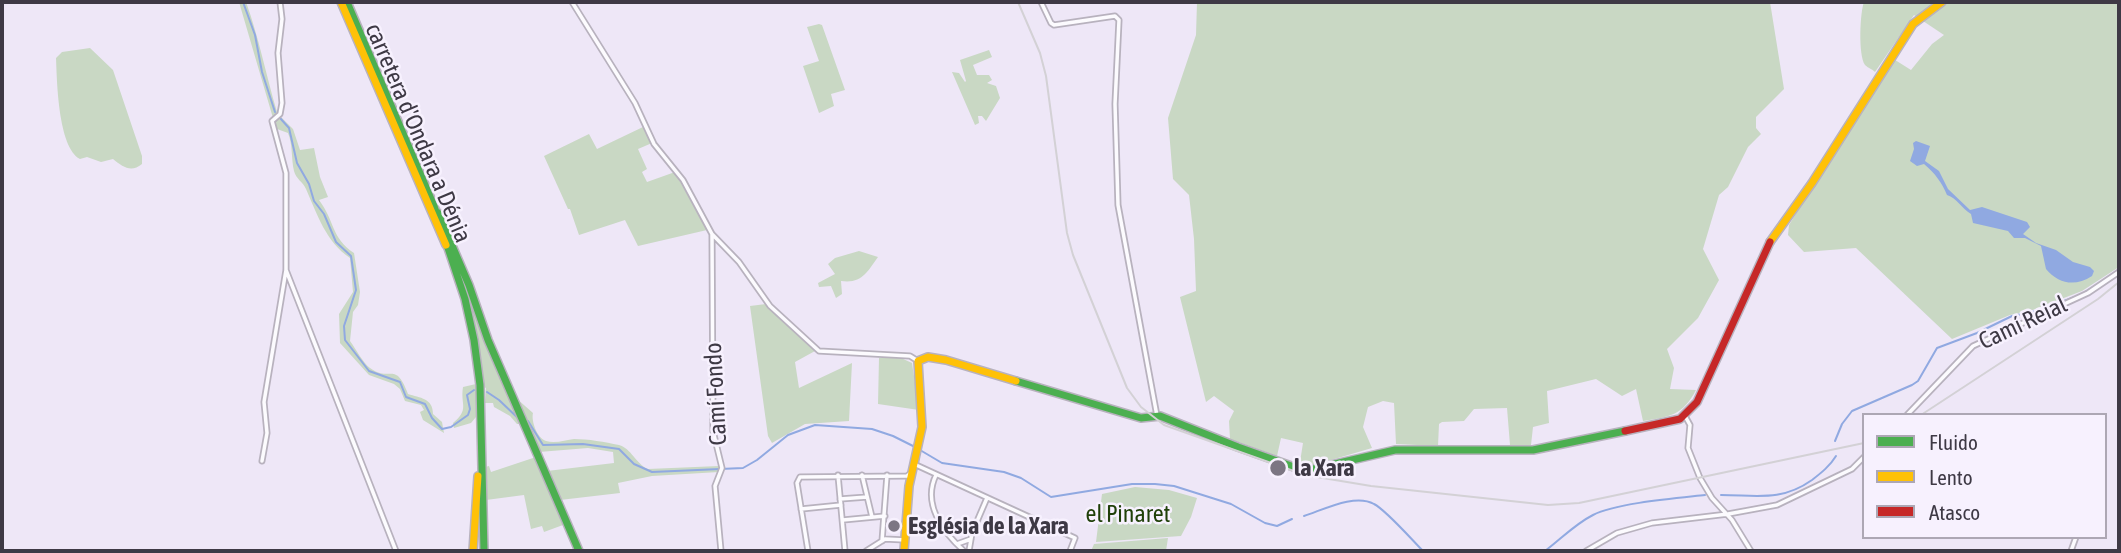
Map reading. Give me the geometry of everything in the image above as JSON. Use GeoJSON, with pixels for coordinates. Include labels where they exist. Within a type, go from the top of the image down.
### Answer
{"type":"FeatureCollection","features":[{"type":"Feature","properties":{"kind":"main road","name":"carretera d'Ondara a Dénia"},"geometry":{"type":"LineString","coordinates":[[341,2],[460,280]]}},
{"type":"Feature","properties":{"kind":"main road","name":"carretera d'Ondara a Dénia"},"geometry":{"type":"LineString","coordinates":[[347,2],[435,206],[460,280],[477,354],[484,551]]}},
{"type":"Feature","properties":{"kind":"main road"},"geometry":{"type":"LineString","coordinates":[[904,551],[909,477],[922,422],[918,361],[928,357],[1141,418],[1157,416],[1288,465],[1309,470],[1395,450],[1533,450],[1668,423],[1685,416],[1697,402],[1776,233],[1812,183],[1905,34],[1918,19],[1942,2]]}},
{"type":"Feature","properties":{"kind":"main road"},"geometry":{"type":"LineString","coordinates":[[435,206],[465,274],[488,340],[579,551]]}},
{"type":"Feature","properties":{"kind":"main road"},"geometry":{"type":"LineString","coordinates":[[473,551],[481,418]]}},
{"type":"Feature","properties":{"kind":"street"},"geometry":{"type":"LineString","coordinates":[[262,461],[267,439],[264,402],[286,270],[286,173],[272,121],[280,114],[282,103],[278,53],[282,19],[280,2]]}},
{"type":"Feature","properties":{"kind":"street"},"geometry":{"type":"LineString","coordinates":[[572,2],[635,103],[654,144],[683,180],[712,234],[739,262],[770,306],[815,349],[823,352],[910,356],[918,361]]}},
{"type":"Feature","properties":{"kind":"street"},"geometry":{"type":"LineString","coordinates":[[1041,2],[1054,25],[1115,16],[1119,20],[1115,104],[1118,205],[1157,416]]}},
{"type":"Feature","properties":{"kind":"street","name":"Camí Fondo"},"geometry":{"type":"LineString","coordinates":[[712,234],[713,431],[722,467],[715,486],[721,551]]}},
{"type":"Feature","properties":{"kind":"street"},"geometry":{"type":"LineString","coordinates":[[286,270],[396,551]]}},
{"type":"Feature","properties":{"kind":"street","name":"Camí Reial"},"geometry":{"type":"LineString","coordinates":[[1909,413],[1973,346],[2088,293],[2119,272]]}},
{"type":"Feature","properties":{"kind":"street"},"geometry":{"type":"LineString","coordinates":[[1685,416],[1690,425],[1690,455],[1700,478],[1728,514],[1751,551]]}},
{"type":"Feature","properties":{"kind":"street"},"geometry":{"type":"LineString","coordinates":[[1586,551],[1617,533],[1638,526],[1771,507],[1852,469],[1862,459]]}},
{"type":"Feature","properties":{"kind":"street"},"geometry":{"type":"LineString","coordinates":[[914,460],[936,475],[1075,538],[1070,551]]}},
{"type":"Feature","properties":{"kind":"street"},"geometry":{"type":"LineString","coordinates":[[838,475],[845,551]]}},
{"type":"Feature","properties":{"kind":"street"},"geometry":{"type":"LineString","coordinates":[[862,475],[872,517]]}},
{"type":"Feature","properties":{"kind":"street"},"geometry":{"type":"LineString","coordinates":[[882,541],[887,475]]}},
{"type":"Feature","properties":{"kind":"street"},"geometry":{"type":"LineString","coordinates":[[936,475],[932,489],[934,511],[957,544],[967,551],[988,498]]}},
{"type":"Feature","properties":{"kind":"street"},"geometry":{"type":"LineString","coordinates":[[808,551],[797,483],[800,477],[909,477]]}},
{"type":"Feature","properties":{"kind":"street"},"geometry":{"type":"LineString","coordinates":[[801,509],[867,497]]}},
{"type":"Feature","properties":{"kind":"street"},"geometry":{"type":"LineString","coordinates":[[843,520],[885,516]]}},
{"type":"Feature","properties":{"kind":"street"},"geometry":{"type":"LineString","coordinates":[[866,551],[886,539],[905,540]]}},
{"type":"Feature","properties":{"kind":"street"},"geometry":{"type":"LineString","coordinates":[[957,544],[971,539]]}},
{"type":"Feature","properties":{"kind":"green space"},"geometry":{"type":"Polygon","coordinates":[[[239,2],[246,2],[255,29],[277,112],[273,118],[239,2]]]}},
{"type":"Feature","properties":{"kind":"green space"},"geometry":{"type":"Polygon","coordinates":[[[1197,2],[1770,2],[1784,89],[1756,117],[1756,128],[1761,134],[1748,147],[1728,187],[1719,195],[1703,249],[1719,280],[1698,318],[1667,349],[1674,368],[1670,389],[1696,390],[1686,405],[1668,416],[1643,421],[1636,389],[1622,396],[1596,379],[1547,391],[1549,423],[1533,427],[1531,445],[1510,445],[1507,408],[1474,409],[1464,421],[1442,422],[1439,424],[1438,446],[1396,444],[1394,403],[1383,401],[1368,407],[1363,427],[1372,448],[1314,465],[1300,462],[1303,443],[1281,438],[1277,456],[1230,439],[1229,421],[1234,411],[1214,396],[1206,402],[1180,297],[1196,291],[1194,239],[1189,195],[1173,179],[1168,118],[1196,35],[1197,2]]]}},
{"type":"Feature","properties":{"kind":"green space"},"geometry":{"type":"Polygon","coordinates":[[[1864,2],[2119,2],[2119,267],[2082,291],[2030,311],[2010,315],[1952,339],[1856,248],[1804,252],[1788,235],[1789,225],[1892,58],[1911,70],[1932,44],[1944,35],[1914,15],[1875,72],[1865,65],[1861,52],[1864,2]]]}},
{"type":"Feature","properties":{"kind":"green space"},"geometry":{"type":"Polygon","coordinates":[[[822,25],[845,90],[831,94],[834,106],[819,113],[803,66],[819,61],[807,27],[822,25]]]}},
{"type":"Feature","properties":{"kind":"green space"},"geometry":{"type":"Polygon","coordinates":[[[90,48],[113,70],[142,156],[142,164],[138,167],[127,168],[113,159],[101,162],[87,157],[80,159],[67,141],[60,113],[56,58],[62,52],[90,48]]]}},
{"type":"Feature","properties":{"kind":"green space"},"geometry":{"type":"Polygon","coordinates":[[[989,50],[992,57],[973,65],[977,75],[989,75],[992,80],[987,83],[996,86],[1000,98],[986,121],[982,116],[978,116],[979,123],[975,125],[952,72],[959,73],[965,82],[960,60],[989,50]]]}},
{"type":"Feature","properties":{"kind":"green space"},"geometry":{"type":"Polygon","coordinates":[[[281,117],[293,129],[300,150],[314,148],[320,177],[328,197],[319,200],[337,235],[354,253],[360,292],[358,305],[353,312],[350,341],[370,368],[383,374],[396,375],[408,394],[428,402],[433,414],[442,422],[444,433],[423,420],[420,412],[424,410],[421,405],[405,401],[400,389],[394,384],[369,375],[340,343],[339,314],[353,292],[350,258],[328,236],[305,187],[295,174],[288,133],[277,129],[275,122],[281,117]]]}},
{"type":"Feature","properties":{"kind":"green space"},"geometry":{"type":"Polygon","coordinates":[[[643,127],[652,143],[638,149],[647,169],[642,172],[647,182],[675,172],[707,230],[638,246],[625,220],[579,235],[570,209],[544,156],[589,134],[597,149],[643,127]]]}},
{"type":"Feature","properties":{"kind":"green space"},"geometry":{"type":"Polygon","coordinates":[[[859,251],[878,257],[863,276],[854,281],[841,281],[842,294],[836,298],[831,286],[819,287],[818,283],[835,274],[828,264],[835,258],[859,251]]]}},
{"type":"Feature","properties":{"kind":"green space"},"geometry":{"type":"Polygon","coordinates":[[[469,298],[522,424],[517,424],[510,416],[494,407],[493,403],[485,403],[486,388],[469,298]]]}},
{"type":"Feature","properties":{"kind":"green space"},"geometry":{"type":"Polygon","coordinates":[[[766,304],[815,351],[795,362],[799,388],[852,363],[849,421],[805,424],[772,443],[768,436],[750,306],[766,304]]]}},
{"type":"Feature","properties":{"kind":"green space"},"geometry":{"type":"Polygon","coordinates":[[[879,358],[901,358],[912,363],[919,410],[878,404],[879,358]]]}},
{"type":"Feature","properties":{"kind":"green space"},"geometry":{"type":"Polygon","coordinates":[[[476,384],[476,417],[471,423],[454,428],[453,423],[463,410],[463,387],[476,384]]]}},
{"type":"Feature","properties":{"kind":"green space"},"geometry":{"type":"Polygon","coordinates":[[[516,398],[533,413],[535,429],[546,441],[579,439],[619,445],[648,469],[719,466],[719,472],[652,476],[618,483],[620,493],[560,500],[547,471],[614,463],[613,452],[588,448],[539,452],[516,398]]]}},
{"type":"Feature","properties":{"kind":"green space"},"geometry":{"type":"Polygon","coordinates":[[[536,457],[563,525],[544,532],[542,526],[531,529],[524,495],[486,500],[485,467],[489,466],[491,472],[536,457]]]}},
{"type":"Feature","properties":{"kind":"green space","name":"el Pinaret"},"geometry":{"type":"Polygon","coordinates":[[[1135,487],[1169,490],[1197,498],[1181,536],[1096,542],[1102,494],[1135,487]]]}},
{"type":"Feature","properties":{"kind":"green space"},"geometry":{"type":"Polygon","coordinates":[[[1168,538],[1166,551],[1091,551],[1094,544],[1168,538]]]}},
{"type":"Feature","properties":{"kind":"water"},"geometry":{"type":"Polygon","coordinates":[[[1916,141],[1930,146],[1925,161],[1939,171],[1948,189],[1970,210],[1982,207],[2027,222],[2030,227],[2023,234],[2036,243],[2056,250],[2073,262],[2090,267],[2094,271],[2092,276],[2073,283],[2062,281],[2046,269],[2041,246],[2025,238],[2014,238],[2008,231],[1973,223],[1971,214],[1947,195],[1932,171],[1924,164],[1917,166],[1910,161],[1913,143],[1916,141]]]}},
{"type":"Feature","properties":{"kind":"waterway"},"geometry":{"type":"LineString","coordinates":[[243,2],[255,35],[262,72],[275,112]]}},
{"type":"Feature","properties":{"kind":"waterway"},"geometry":{"type":"LineString","coordinates":[[280,118],[289,128],[297,163],[309,184],[314,201],[324,214],[336,242],[351,256],[356,290],[344,326],[345,340],[369,371],[400,382],[406,397],[425,404],[442,429],[451,427],[468,415],[470,409],[467,395],[474,390]]}},
{"type":"Feature","properties":{"kind":"waterway"},"geometry":{"type":"LineString","coordinates":[[2085,292],[2101,282]]}},
{"type":"Feature","properties":{"kind":"waterway"},"geometry":{"type":"LineString","coordinates":[[1835,441],[1842,424],[1852,411],[1918,381],[1937,348],[2012,316],[2037,311],[2080,295]]}},
{"type":"Feature","properties":{"kind":"waterway"},"geometry":{"type":"LineString","coordinates":[[487,392],[520,420]]}},
{"type":"Feature","properties":{"kind":"waterway"},"geometry":{"type":"LineString","coordinates":[[528,421],[543,445],[583,444],[619,449],[634,464],[652,472],[743,468],[788,435],[815,425],[872,429],[915,447]]}},
{"type":"Feature","properties":{"kind":"waterway"},"geometry":{"type":"LineString","coordinates":[[920,450],[942,463],[1004,472],[1021,478],[1051,497],[1132,484],[1155,484],[1174,486],[1231,504],[1265,523],[1277,526],[1292,519]]}},
{"type":"Feature","properties":{"kind":"waterway"},"geometry":{"type":"LineString","coordinates":[[1721,495],[1768,496],[1790,492],[1812,480],[1836,456]]}},
{"type":"Feature","properties":{"kind":"waterway"},"geometry":{"type":"LineString","coordinates":[[1545,551],[1580,523],[1603,511],[1705,495]]}},
{"type":"Feature","properties":{"kind":"waterway"},"geometry":{"type":"LineString","coordinates":[[1304,516],[1349,501],[1366,501],[1385,512],[1423,551]]}},
{"type":"Feature","properties":{"kind":"tram line"},"geometry":{"type":"LineString","coordinates":[[1018,2],[1040,53],[1046,76],[1067,233],[1073,255],[1127,388],[1141,407],[1164,425],[1305,475],[1371,486],[1548,505],[1579,503],[1862,443]]}},
{"type":"Feature","properties":{"kind":"tram line"},"geometry":{"type":"LineString","coordinates":[[1924,413],[2098,299],[2119,282]]}},
{"type":"Feature","properties":{"kind":"traffic: fast"},"geometry":{"type":"LineString","coordinates":[[347,2],[434,206],[465,299],[480,385],[484,551]]}},
{"type":"Feature","properties":{"kind":"traffic: fast"},"geometry":{"type":"LineString","coordinates":[[438,213],[469,285],[488,340],[579,551]]}},
{"type":"Feature","properties":{"kind":"traffic: fast"},"geometry":{"type":"LineString","coordinates":[[1016,381],[1141,418],[1160,416],[1238,447],[1309,470],[1395,450],[1533,450],[1625,431]]}},
{"type":"Feature","properties":{"kind":"traffic: slow"},"geometry":{"type":"LineString","coordinates":[[341,2],[446,245]]}},
{"type":"Feature","properties":{"kind":"traffic: slow"},"geometry":{"type":"LineString","coordinates":[[1770,242],[1812,183],[1913,24],[1942,2]]}},
{"type":"Feature","properties":{"kind":"traffic: slow"},"geometry":{"type":"LineString","coordinates":[[904,551],[909,486],[922,427],[918,361],[928,357],[946,360],[1016,381]]}},
{"type":"Feature","properties":{"kind":"traffic: slow"},"geometry":{"type":"LineString","coordinates":[[473,551],[478,476]]}},
{"type":"Feature","properties":{"kind":"traffic: jam"},"geometry":{"type":"LineString","coordinates":[[1625,431],[1680,419],[1697,402],[1770,242]]}},
{"type":"Feature","properties":{"kind":"place","name":"la Xara"},"geometry":{"type":"Point","coordinates":[1278,468]}},
{"type":"Feature","properties":{"kind":"place","name":"Església de la Xara"},"geometry":{"type":"Point","coordinates":[894,526]}}]}
